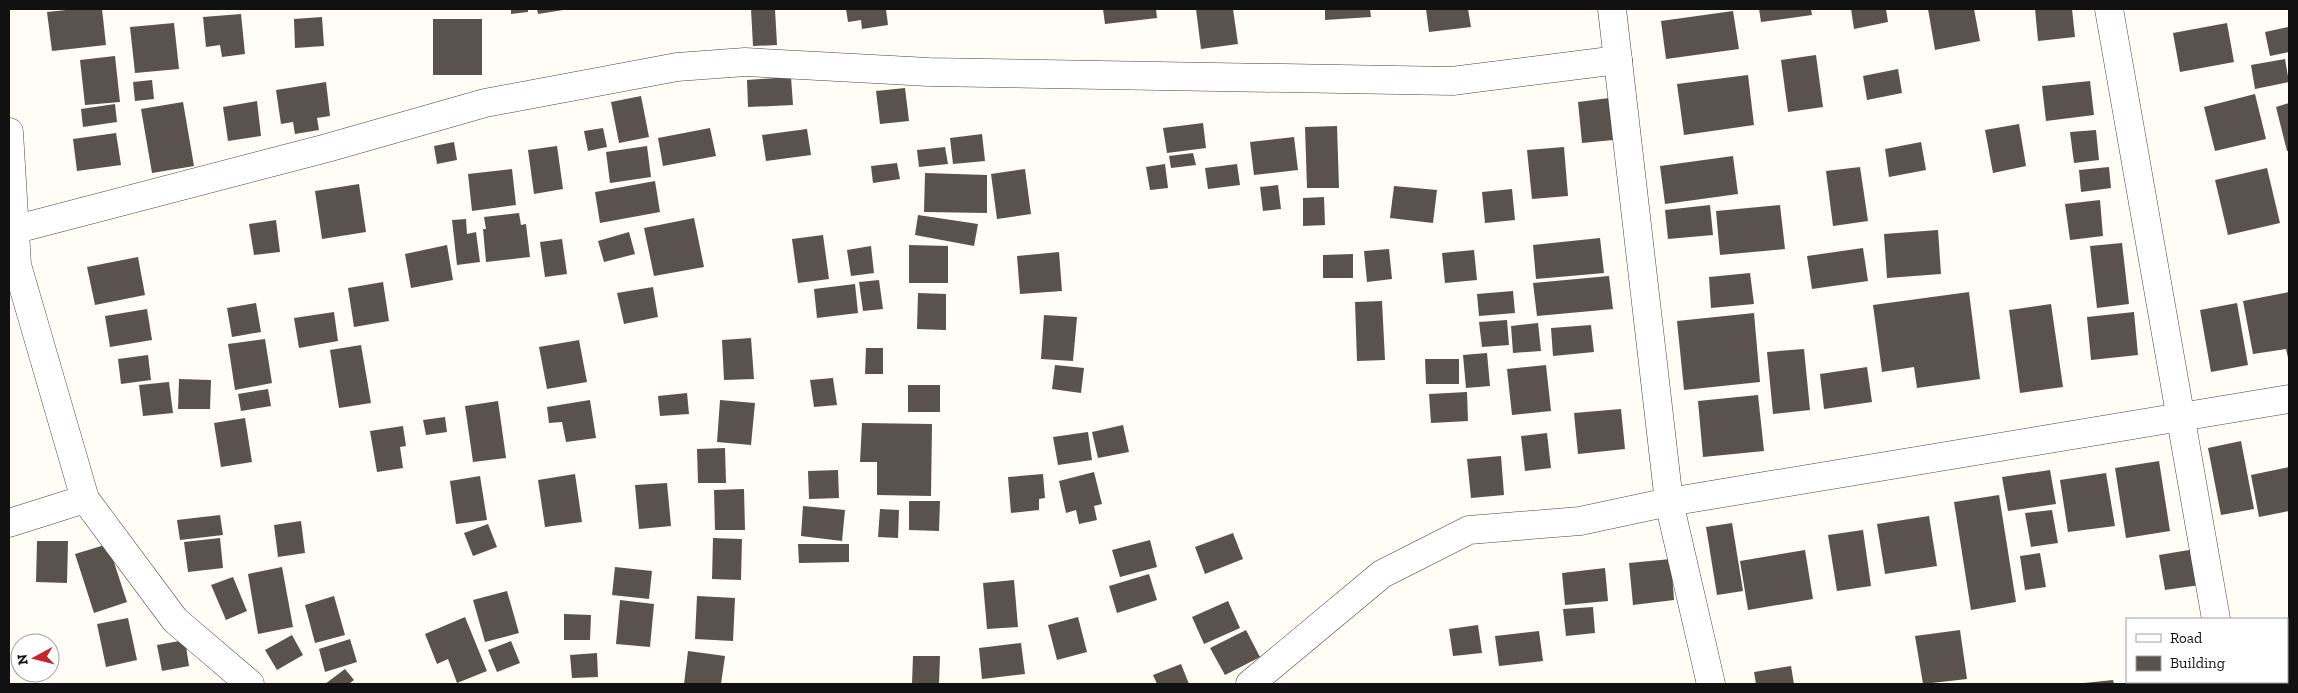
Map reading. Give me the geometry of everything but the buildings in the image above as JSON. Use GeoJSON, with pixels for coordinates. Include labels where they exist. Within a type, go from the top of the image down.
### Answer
{"type":"FeatureCollection","features":[{"type":"Feature","properties":{"kind":"street"},"geometry":{"type":"LineString","coordinates":[[1612,9],[1669,502],[1710,684]]}},
{"type":"Feature","properties":{"kind":"street"},"geometry":{"type":"LineString","coordinates":[[2109,9],[2216,618]]}},
{"type":"Feature","properties":{"kind":"street"},"geometry":{"type":"LineString","coordinates":[[11,231],[327,148],[485,104],[677,67],[745,62],[929,72],[1452,81],[1618,60]]}},
{"type":"Feature","properties":{"kind":"street"},"geometry":{"type":"LineString","coordinates":[[9,132],[11,231],[17,265],[86,499],[175,620],[250,684]]}},
{"type":"Feature","properties":{"kind":"street"},"geometry":{"type":"LineString","coordinates":[[1250,684],[1382,574],[1469,530],[1580,521],[1669,502],[2289,399]]}},
{"type":"Feature","properties":{"kind":"street"},"geometry":{"type":"LineString","coordinates":[[9,523],[86,499]]}}]}
